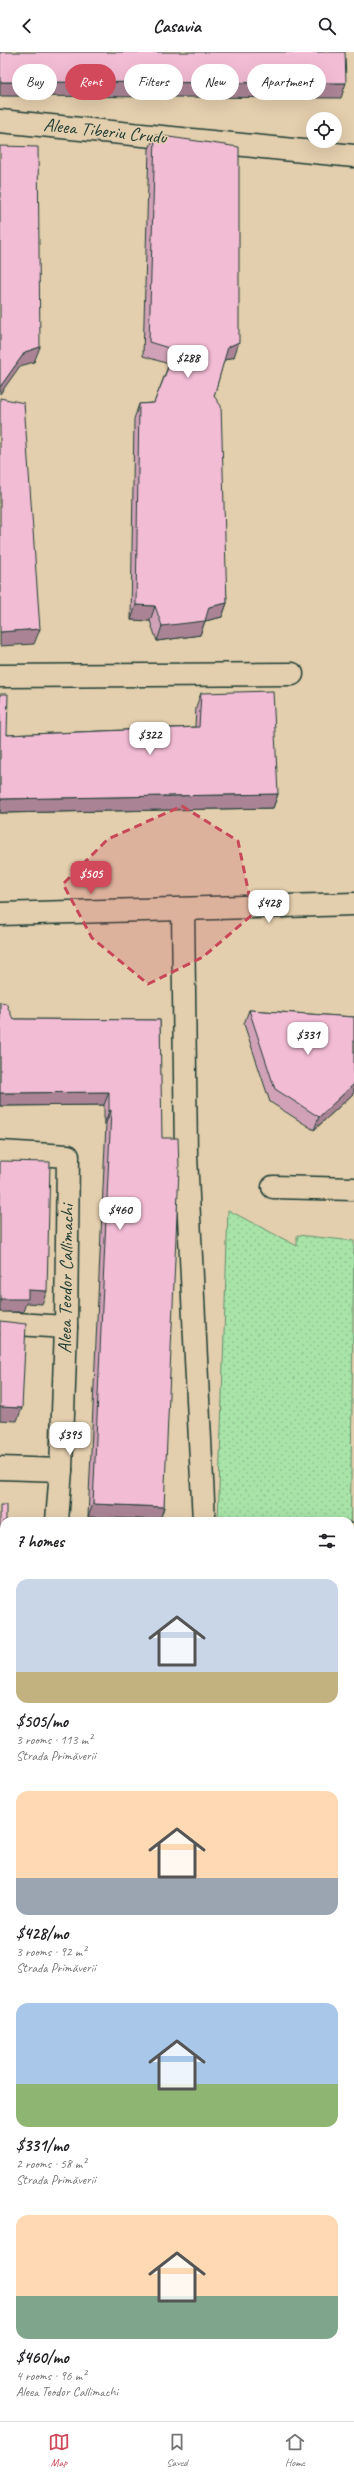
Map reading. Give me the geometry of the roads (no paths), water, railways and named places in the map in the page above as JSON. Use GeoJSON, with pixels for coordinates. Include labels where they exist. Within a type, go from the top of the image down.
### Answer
{"type":"FeatureCollection","features":[{"type":"Feature","properties":{"kind":"street","name":"Aleea Tiberiu Crudu"},"geometry":{"type":"LineString","coordinates":[[0,121],[354,156]]}},
{"type":"Feature","properties":{"kind":"street"},"geometry":{"type":"LineString","coordinates":[[0,676],[292,674]]}},
{"type":"Feature","properties":{"kind":"street"},"geometry":{"type":"LineString","coordinates":[[0,914],[354,904]]}},
{"type":"Feature","properties":{"kind":"street"},"geometry":{"type":"LineString","coordinates":[[183,910],[186,1156],[204,1517]]}},
{"type":"Feature","properties":{"kind":"street","name":"Aleea Teodor Callimachi"},"geometry":{"type":"LineString","coordinates":[[0,1152],[68,1156],[66,1327],[61,1470],[57,1517]]}},
{"type":"Feature","properties":{"kind":"street"},"geometry":{"type":"LineString","coordinates":[[273,1187],[354,1189]]}},
{"type":"Feature","properties":{"kind":"street"},"geometry":{"type":"LineString","coordinates":[[0,1323],[66,1327]]}},
{"type":"Feature","properties":{"kind":"street"},"geometry":{"type":"LineString","coordinates":[[0,1468],[61,1470]]}}]}
